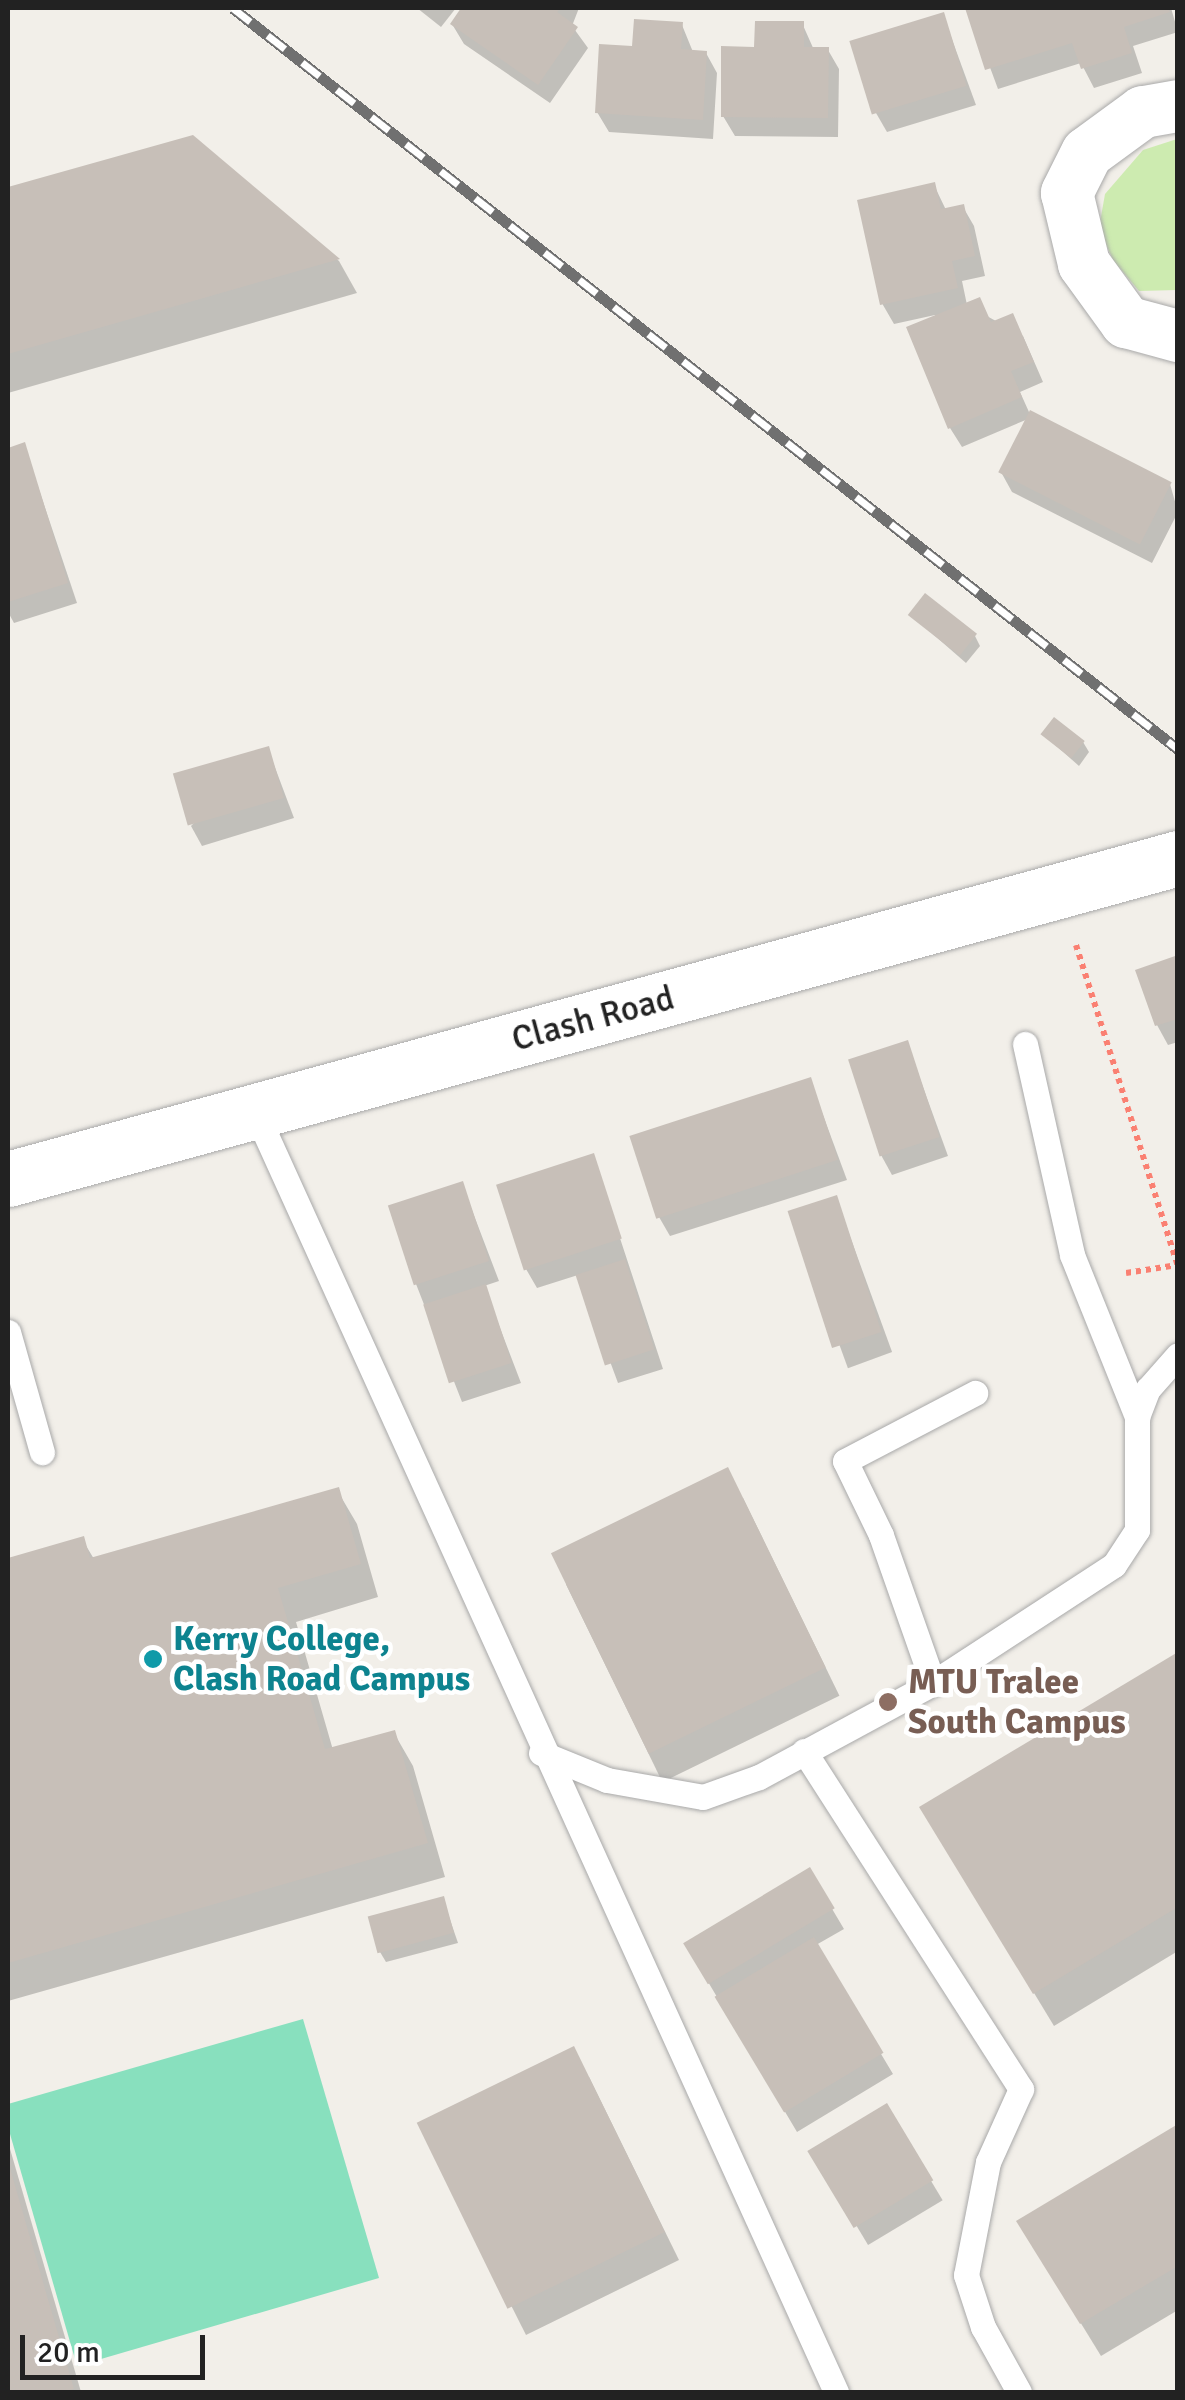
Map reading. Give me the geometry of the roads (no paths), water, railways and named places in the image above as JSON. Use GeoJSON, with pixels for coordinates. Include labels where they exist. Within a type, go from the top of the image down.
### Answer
{"type":"FeatureCollection","features":[{"type":"Feature","properties":{"kind":"street"},"geometry":{"type":"LineString","coordinates":[[1178,106],[1144,112],[1087,154],[1067,192],[1084,264],[1126,322],[1178,336]]}},
{"type":"Feature","properties":{"kind":"street","name":"Clash Road"},"geometry":{"type":"LineString","coordinates":[[8,1179],[1178,858]]}},
{"type":"Feature","properties":{"kind":"lane"},"geometry":{"type":"LineString","coordinates":[[541,1753],[607,1780],[703,1797],[804,1751],[933,1682],[1114,1564],[1137,1530],[1137,1416],[1072,1255],[1025,1044]]}},
{"type":"Feature","properties":{"kind":"lane"},"geometry":{"type":"LineString","coordinates":[[255,1111],[541,1753],[836,2392]]}},
{"type":"Feature","properties":{"kind":"lane"},"geometry":{"type":"LineString","coordinates":[[8,1332],[42,1452]]}},
{"type":"Feature","properties":{"kind":"lane"},"geometry":{"type":"LineString","coordinates":[[1137,1416],[1148,1389],[1178,1355]]}},
{"type":"Feature","properties":{"kind":"lane"},"geometry":{"type":"LineString","coordinates":[[933,1682],[880,1535],[845,1461],[975,1393]]}},
{"type":"Feature","properties":{"kind":"lane"},"geometry":{"type":"LineString","coordinates":[[804,1751],[1021,2089],[988,2162],[966,2275],[982,2327],[1018,2392]]}},
{"type":"Feature","properties":{"kind":"railway"},"geometry":{"type":"LineString","coordinates":[[233,8],[1178,749]]}},
{"type":"Feature","properties":{"kind":"place","name":"Kerry College, Clash Road Campus"},"geometry":{"type":"Point","coordinates":[153,1659]}},
{"type":"Feature","properties":{"kind":"place","name":"MTU Tralee South Campus"},"geometry":{"type":"Point","coordinates":[888,1702]}}]}
